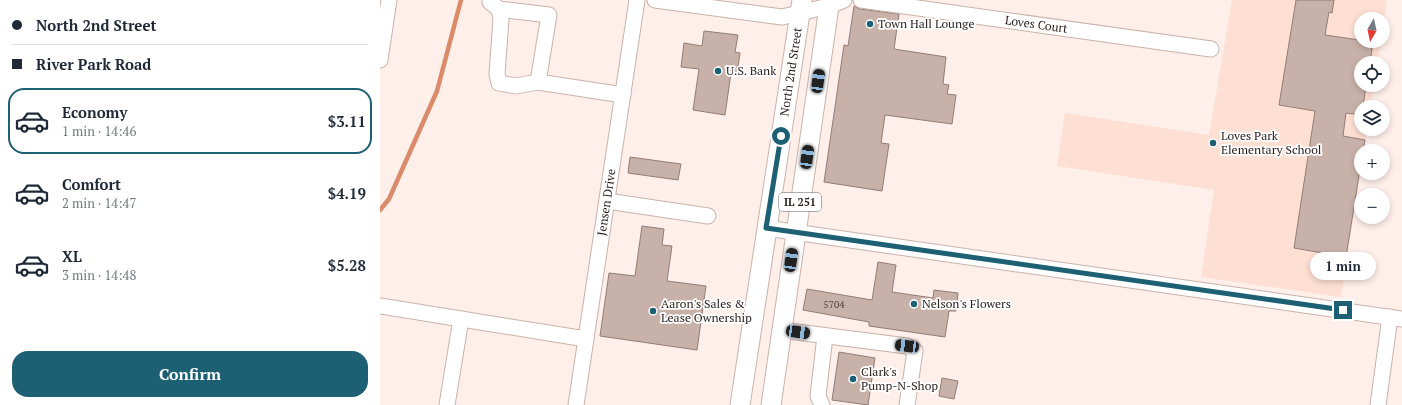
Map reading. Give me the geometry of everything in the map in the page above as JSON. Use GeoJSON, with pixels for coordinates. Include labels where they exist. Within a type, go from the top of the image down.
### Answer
{"type":"FeatureCollection","features":[{"type":"Feature","properties":{"kind":"main road","name":"IL 251"},"geometry":{"type":"LineString","coordinates":[[771,405],[795,233],[835,2]]}},
{"type":"Feature","properties":{"kind":"main road","name":"North 2nd Street"},"geometry":{"type":"LineString","coordinates":[[740,405],[766,228],[802,6]]}},
{"type":"Feature","properties":{"kind":"street"},"geometry":{"type":"LineString","coordinates":[[380,60],[389,0]]}},
{"type":"Feature","properties":{"kind":"street","name":"Jensen Drive"},"geometry":{"type":"LineString","coordinates":[[576,405],[637,0]]}},
{"type":"Feature","properties":{"kind":"street"},"geometry":{"type":"LineString","coordinates":[[655,0],[691,2],[782,17],[802,6],[835,2]]}},
{"type":"Feature","properties":{"kind":"street","name":"Loves Court"},"geometry":{"type":"LineString","coordinates":[[861,0],[1211,49]]}},
{"type":"Feature","properties":{"kind":"street"},"geometry":{"type":"LineString","coordinates":[[495,5],[501,19],[497,74],[499,84],[516,86],[538,82],[623,95]]}},
{"type":"Feature","properties":{"kind":"street"},"geometry":{"type":"LineString","coordinates":[[495,5],[549,15],[538,82]]}},
{"type":"Feature","properties":{"kind":"street"},"geometry":{"type":"LineString","coordinates":[[607,201],[708,216]]}},
{"type":"Feature","properties":{"kind":"street"},"geometry":{"type":"LineString","coordinates":[[766,228],[1396,318],[1378,405]]}},
{"type":"Feature","properties":{"kind":"street"},"geometry":{"type":"LineString","coordinates":[[380,306],[586,339]]}},
{"type":"Feature","properties":{"kind":"street"},"geometry":{"type":"LineString","coordinates":[[447,405],[461,319]]}},
{"type":"Feature","properties":{"kind":"street"},"geometry":{"type":"LineString","coordinates":[[782,330],[907,346],[915,350],[907,405]]}},
{"type":"Feature","properties":{"kind":"street"},"geometry":{"type":"LineString","coordinates":[[822,405],[818,396],[825,336]]}},
{"type":"Feature","properties":{"kind":"shaded area","name":"Loves Park Elementary School"},"geometry":{"type":"Polygon","coordinates":[[[1232,0],[1387,0],[1385,12],[1354,12],[1354,48],[1380,48],[1378,56],[1354,56],[1354,92],[1373,92],[1371,100],[1354,100],[1354,136],[1366,136],[1365,144],[1354,144],[1354,180],[1359,180],[1358,188],[1354,188],[1354,214],[1341,297],[1201,277],[1214,190],[1057,166],[1065,113],[1209,135],[1232,0]]]}},
{"type":"Feature","properties":{"kind":"building"},"geometry":{"type":"Polygon","coordinates":[[[1296,0],[1334,0],[1332,13],[1329,12],[1325,35],[1354,39],[1354,48],[1372,48],[1371,56],[1354,56],[1354,92],[1365,92],[1364,100],[1354,100],[1354,114],[1346,113],[1343,136],[1365,140],[1364,144],[1354,144],[1354,180],[1358,180],[1357,188],[1354,188],[1354,207],[1346,257],[1294,248],[1315,111],[1279,105],[1296,0]]]}},
{"type":"Feature","properties":{"kind":"building"},"geometry":{"type":"Polygon","coordinates":[[[854,6],[860,9],[899,14],[894,49],[946,57],[943,84],[949,85],[947,94],[956,95],[952,124],[885,115],[881,143],[889,144],[882,191],[824,182],[844,45],[848,46],[854,6]]]}},
{"type":"Feature","properties":{"kind":"building","name":"U.S. Bank"},"geometry":{"type":"Polygon","coordinates":[[[704,31],[738,35],[735,52],[740,53],[737,74],[731,73],[725,115],[693,110],[699,69],[681,67],[684,43],[702,46],[704,31]]]}},
{"type":"Feature","properties":{"kind":"building"},"geometry":{"type":"Polygon","coordinates":[[[630,157],[681,164],[678,180],[628,173],[630,157]]]}},
{"type":"Feature","properties":{"kind":"building","name":"Aaron's Sales & Lease Ownership"},"geometry":{"type":"Polygon","coordinates":[[[642,226],[664,229],[662,245],[672,246],[667,281],[706,286],[697,350],[600,336],[609,273],[635,276],[642,226]]]}},
{"type":"Feature","properties":{"kind":"building","name":"Nelson's Flowers"},"geometry":{"type":"Polygon","coordinates":[[[878,262],[896,265],[892,292],[933,298],[934,290],[958,293],[956,311],[949,311],[945,337],[869,326],[869,322],[803,310],[807,289],[872,300],[878,262]]]}},
{"type":"Feature","properties":{"kind":"building","name":"Clark's Pump-N-Shop"},"geometry":{"type":"Polygon","coordinates":[[[839,352],[875,358],[868,405],[832,400],[839,352]]]}},
{"type":"Feature","properties":{"kind":"building"},"geometry":{"type":"Polygon","coordinates":[[[942,378],[958,381],[954,399],[939,396],[942,378]]]}},
{"type":"Feature","properties":{"kind":"waterway"},"geometry":{"type":"LineString","coordinates":[[380,210],[389,199],[437,91],[461,0]]}},
{"type":"Feature","properties":{"kind":"place","name":"Town Hall Lounge"},"geometry":{"type":"Point","coordinates":[870,24]}},
{"type":"Feature","properties":{"kind":"place","name":"U.S. Bank"},"geometry":{"type":"Point","coordinates":[718,71]}},
{"type":"Feature","properties":{"kind":"place","name":"Loves Park Elementary School"},"geometry":{"type":"Point","coordinates":[1213,143]}},
{"type":"Feature","properties":{"kind":"place","name":"Nelson's Flowers"},"geometry":{"type":"Point","coordinates":[914,304]}},
{"type":"Feature","properties":{"kind":"place","name":"Aaron's Sales & Lease Ownership"},"geometry":{"type":"Point","coordinates":[653,311]}},
{"type":"Feature","properties":{"kind":"place","name":"Clark's Pump-N-Shop"},"geometry":{"type":"Point","coordinates":[853,379]}},
{"type":"Feature","properties":{"kind":"route"},"geometry":{"type":"LineString","coordinates":[[781,136],[766,228],[813,236],[1343,310]]}}]}
